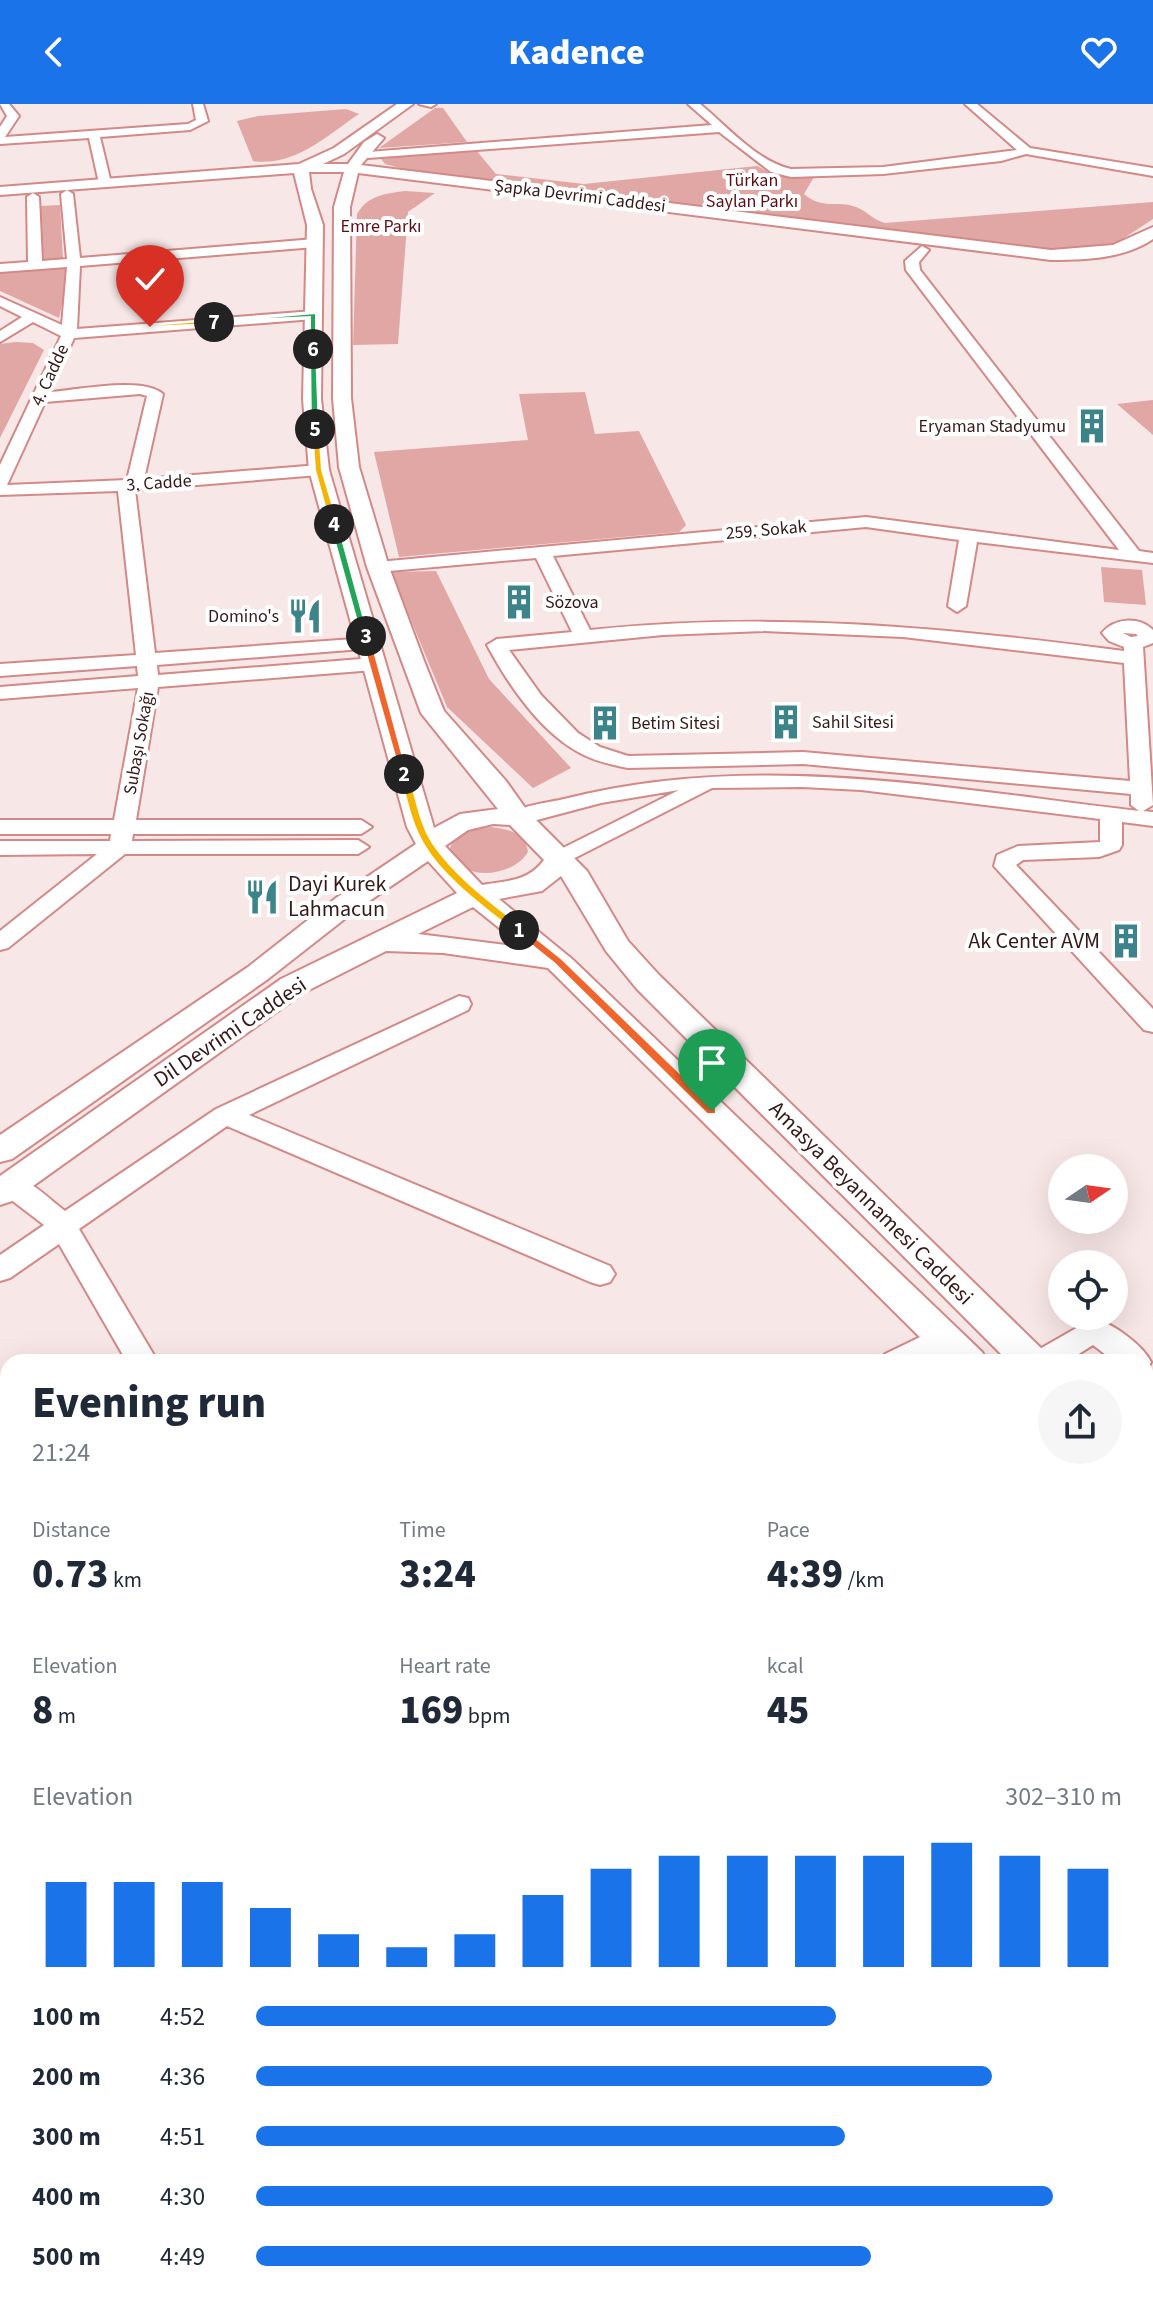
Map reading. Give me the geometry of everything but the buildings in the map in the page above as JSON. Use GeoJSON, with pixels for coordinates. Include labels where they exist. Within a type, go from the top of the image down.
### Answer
{"type":"FeatureCollection","features":[{"type":"Feature","properties":{"kind":"main road"},"geometry":{"type":"LineString","coordinates":[[406,104],[295,182],[313,209],[312,399],[319,470],[420,827],[430,847]]}},
{"type":"Feature","properties":{"kind":"main road"},"geometry":{"type":"LineString","coordinates":[[424,104],[366,152],[349,173],[342,207],[342,398],[346,451],[378,567],[433,713],[497,787],[518,818]]}},
{"type":"Feature","properties":{"kind":"main road"},"geometry":{"type":"LineString","coordinates":[[366,152],[392,180],[416,186]]}},
{"type":"Feature","properties":{"kind":"main road","name":"Şapka Devrimi Caddesi"},"geometry":{"type":"LineString","coordinates":[[349,173],[416,186],[1057,266],[1096,265],[1136,259]]}},
{"type":"Feature","properties":{"kind":"main road","name":"Şapka Devrimi Caddesi"},"geometry":{"type":"LineString","coordinates":[[0,191],[105,183],[295,182],[349,173],[1051,255],[1110,252],[1127,248],[1153,232]]}},
{"type":"Feature","properties":{"kind":"main road","name":"Şapka Devrimi Caddesi"},"geometry":{"type":"LineString","coordinates":[[0,200],[50,200],[247,180],[295,182]]}},
{"type":"Feature","properties":{"kind":"main road"},"geometry":{"type":"LineString","coordinates":[[342,207],[363,196]]}},
{"type":"Feature","properties":{"kind":"main road","name":"Dil Devrimi Caddesi"},"geometry":{"type":"LineString","coordinates":[[0,1151],[258,973],[346,904],[430,847],[439,835],[464,821],[488,816],[518,818]]}},
{"type":"Feature","properties":{"kind":"main road","name":"Amasya Beyannamesi Caddesi"},"geometry":{"type":"LineString","coordinates":[[518,818],[577,877],[616,945],[648,982],[1024,1354]]}},
{"type":"Feature","properties":{"kind":"main road","name":"Amasya Beyannamesi Caddesi"},"geometry":{"type":"LineString","coordinates":[[430,847],[475,895],[558,961],[961,1354]]}},
{"type":"Feature","properties":{"kind":"main road","name":"Dil Devrimi Caddesi"},"geometry":{"type":"LineString","coordinates":[[6,1189],[292,986],[475,895],[532,885],[546,877],[559,859]]}},
{"type":"Feature","properties":{"kind":"main road"},"geometry":{"type":"LineString","coordinates":[[379,942],[443,944],[558,961]]}},
{"type":"Feature","properties":{"kind":"street"},"geometry":{"type":"LineString","coordinates":[[0,138],[94,134],[199,124],[203,119],[198,104]]}},
{"type":"Feature","properties":{"kind":"street"},"geometry":{"type":"LineString","coordinates":[[424,104],[431,104]]}},
{"type":"Feature","properties":{"kind":"street"},"geometry":{"type":"LineString","coordinates":[[693,104],[774,169],[800,175],[1001,157],[1026,151],[1153,172]]}},
{"type":"Feature","properties":{"kind":"street"},"geometry":{"type":"LineString","coordinates":[[970,104],[1026,151]]}},
{"type":"Feature","properties":{"kind":"street"},"geometry":{"type":"LineString","coordinates":[[4,105],[20,105]]}},
{"type":"Feature","properties":{"kind":"street"},"geometry":{"type":"LineString","coordinates":[[0,138],[13,116],[4,105]]}},
{"type":"Feature","properties":{"kind":"street"},"geometry":{"type":"LineString","coordinates":[[366,152],[723,128]]}},
{"type":"Feature","properties":{"kind":"street"},"geometry":{"type":"LineString","coordinates":[[94,134],[105,183]]}},
{"type":"Feature","properties":{"kind":"street"},"geometry":{"type":"LineString","coordinates":[[35,265],[50,200]]}},
{"type":"Feature","properties":{"kind":"street","name":"4. Cadde"},"geometry":{"type":"LineString","coordinates":[[0,483],[69,334],[74,261],[50,200]]}},
{"type":"Feature","properties":{"kind":"street"},"geometry":{"type":"LineString","coordinates":[[0,268],[315,243]]}},
{"type":"Feature","properties":{"kind":"street"},"geometry":{"type":"LineString","coordinates":[[922,250],[912,261],[913,270],[1133,556]]}},
{"type":"Feature","properties":{"kind":"street"},"geometry":{"type":"LineString","coordinates":[[0,301],[69,334],[314,315]]}},
{"type":"Feature","properties":{"kind":"street"},"geometry":{"type":"LineString","coordinates":[[0,311],[25,313]]}},
{"type":"Feature","properties":{"kind":"street"},"geometry":{"type":"LineString","coordinates":[[0,338],[25,313]]}},
{"type":"Feature","properties":{"kind":"street","name":"Subaşı Sokağı"},"geometry":{"type":"LineString","coordinates":[[39,398],[142,389],[155,394],[130,485],[149,682],[122,837]]}},
{"type":"Feature","properties":{"kind":"street","name":"3. Cadde"},"geometry":{"type":"LineString","coordinates":[[0,490],[130,485],[319,470]]}},
{"type":"Feature","properties":{"kind":"street","name":"259. Sokak"},"geometry":{"type":"LineString","coordinates":[[378,567],[841,523],[892,524],[1153,559]]}},
{"type":"Feature","properties":{"kind":"street"},"geometry":{"type":"LineString","coordinates":[[957,606],[969,535]]}},
{"type":"Feature","properties":{"kind":"street"},"geometry":{"type":"LineString","coordinates":[[542,552],[584,637]]}},
{"type":"Feature","properties":{"kind":"street"},"geometry":{"type":"LineString","coordinates":[[518,818],[566,804],[687,782],[760,781],[863,786],[1148,819],[1141,788],[1142,639],[951,635],[856,628],[682,627],[497,645],[504,661],[534,699],[579,744],[601,755],[628,762],[803,758],[1141,788]]}},
{"type":"Feature","properties":{"kind":"street"},"geometry":{"type":"LineString","coordinates":[[504,661],[625,649],[618,633]]}},
{"type":"Feature","properties":{"kind":"street"},"geometry":{"type":"LineString","coordinates":[[0,670],[147,660],[371,654]]}},
{"type":"Feature","properties":{"kind":"street"},"geometry":{"type":"LineString","coordinates":[[0,693],[149,682],[371,654]]}},
{"type":"Feature","properties":{"kind":"street"},"geometry":{"type":"LineString","coordinates":[[559,859],[700,790],[705,784]]}},
{"type":"Feature","properties":{"kind":"street"},"geometry":{"type":"LineString","coordinates":[[1111,814],[1111,845],[1099,850],[1018,853],[1005,860],[1005,866],[1153,1024]]}},
{"type":"Feature","properties":{"kind":"street"},"geometry":{"type":"LineString","coordinates":[[0,827],[122,837],[360,837]]}},
{"type":"Feature","properties":{"kind":"street"},"geometry":{"type":"LineString","coordinates":[[0,848],[122,837]]}},
{"type":"Feature","properties":{"kind":"street"},"geometry":{"type":"LineString","coordinates":[[0,943],[122,837]]}},
{"type":"Feature","properties":{"kind":"street"},"geometry":{"type":"LineString","coordinates":[[0,1270],[62,1224],[225,1115],[459,1004]]}},
{"type":"Feature","properties":{"kind":"street"},"geometry":{"type":"LineString","coordinates":[[225,1115],[600,1274]]}},
{"type":"Feature","properties":{"kind":"street"},"geometry":{"type":"LineString","coordinates":[[6,1189],[62,1224],[138,1354]]}},
{"type":"Feature","properties":{"kind":"street"},"geometry":{"type":"LineString","coordinates":[[1055,1354],[1094,1329],[1126,1354]]}},
{"type":"Feature","properties":{"kind":"street"},"geometry":{"type":"LineString","coordinates":[[911,1354],[943,1337]]}},
{"type":"Feature","properties":{"kind":"green space"},"geometry":{"type":"Polygon","coordinates":[[[435,108],[443,108],[467,142],[379,148],[435,108]]]}},
{"type":"Feature","properties":{"kind":"green space"},"geometry":{"type":"Polygon","coordinates":[[[346,109],[359,114],[296,155],[268,162],[253,161],[237,121],[258,116],[346,109]]]}},
{"type":"Feature","properties":{"kind":"green space","name":"Türkan Saylan Parkı"},"geometry":{"type":"Polygon","coordinates":[[[475,149],[496,174],[584,184],[757,166],[771,173],[814,177],[804,194],[811,199],[856,207],[885,223],[1153,202],[1153,219],[1115,244],[1090,250],[1031,248],[407,170],[385,164],[381,159],[475,149]]]}},
{"type":"Feature","properties":{"kind":"green space","name":"Emre Parkı"},"geometry":{"type":"Polygon","coordinates":[[[405,191],[435,193],[408,212],[398,344],[353,345],[357,214],[372,199],[405,191]]]}},
{"type":"Feature","properties":{"kind":"green space"},"geometry":{"type":"Polygon","coordinates":[[[60,205],[63,259],[42,261],[39,206],[60,205]]]}},
{"type":"Feature","properties":{"kind":"green space"},"geometry":{"type":"Polygon","coordinates":[[[65,268],[66,286],[59,318],[0,291],[0,272],[65,268]]]}},
{"type":"Feature","properties":{"kind":"green space"},"geometry":{"type":"Polygon","coordinates":[[[33,343],[44,350],[0,438],[0,344],[33,343]]]}},
{"type":"Feature","properties":{"kind":"green space"},"geometry":{"type":"Polygon","coordinates":[[[585,392],[595,434],[639,431],[686,525],[679,532],[399,557],[374,452],[528,440],[519,394],[585,392]]]}},
{"type":"Feature","properties":{"kind":"green space"},"geometry":{"type":"Polygon","coordinates":[[[1153,400],[1153,435],[1117,404],[1153,400]]]}},
{"type":"Feature","properties":{"kind":"green space"},"geometry":{"type":"Polygon","coordinates":[[[1101,567],[1142,570],[1146,605],[1104,602],[1101,567]]]}},
{"type":"Feature","properties":{"kind":"green space"},"geometry":{"type":"Polygon","coordinates":[[[436,571],[489,679],[571,768],[533,788],[447,707],[391,572],[436,571]]]}},
{"type":"Feature","properties":{"kind":"green space"},"geometry":{"type":"Polygon","coordinates":[[[491,827],[510,831],[524,840],[528,852],[523,859],[499,871],[481,873],[464,868],[450,855],[450,848],[457,837],[470,830],[491,827]]]}},
{"type":"Feature","properties":{"kind":"place","name":"Eryaman Stadyumu"},"geometry":{"type":"Point","coordinates":[1092,426]}},
{"type":"Feature","properties":{"kind":"place","name":"Sözova"},"geometry":{"type":"Point","coordinates":[519,602]}},
{"type":"Feature","properties":{"kind":"place","name":"Domino's"},"geometry":{"type":"Point","coordinates":[305,616]}},
{"type":"Feature","properties":{"kind":"place","name":"Sahil Sitesi"},"geometry":{"type":"Point","coordinates":[786,722]}},
{"type":"Feature","properties":{"kind":"place","name":"Betim Sitesi"},"geometry":{"type":"Point","coordinates":[605,723]}},
{"type":"Feature","properties":{"kind":"place","name":"Dayi Kurek Lahmacun"},"geometry":{"type":"Point","coordinates":[262,897]}},
{"type":"Feature","properties":{"kind":"place","name":"Ak Center AVM"},"geometry":{"type":"Point","coordinates":[1126,941]}},
{"type":"Feature","properties":{"kind":"route"},"geometry":{"type":"LineString","coordinates":[[150,327],[314,315],[312,399],[319,470],[420,827],[430,847],[475,895],[558,961],[712,1111]]}}]}
